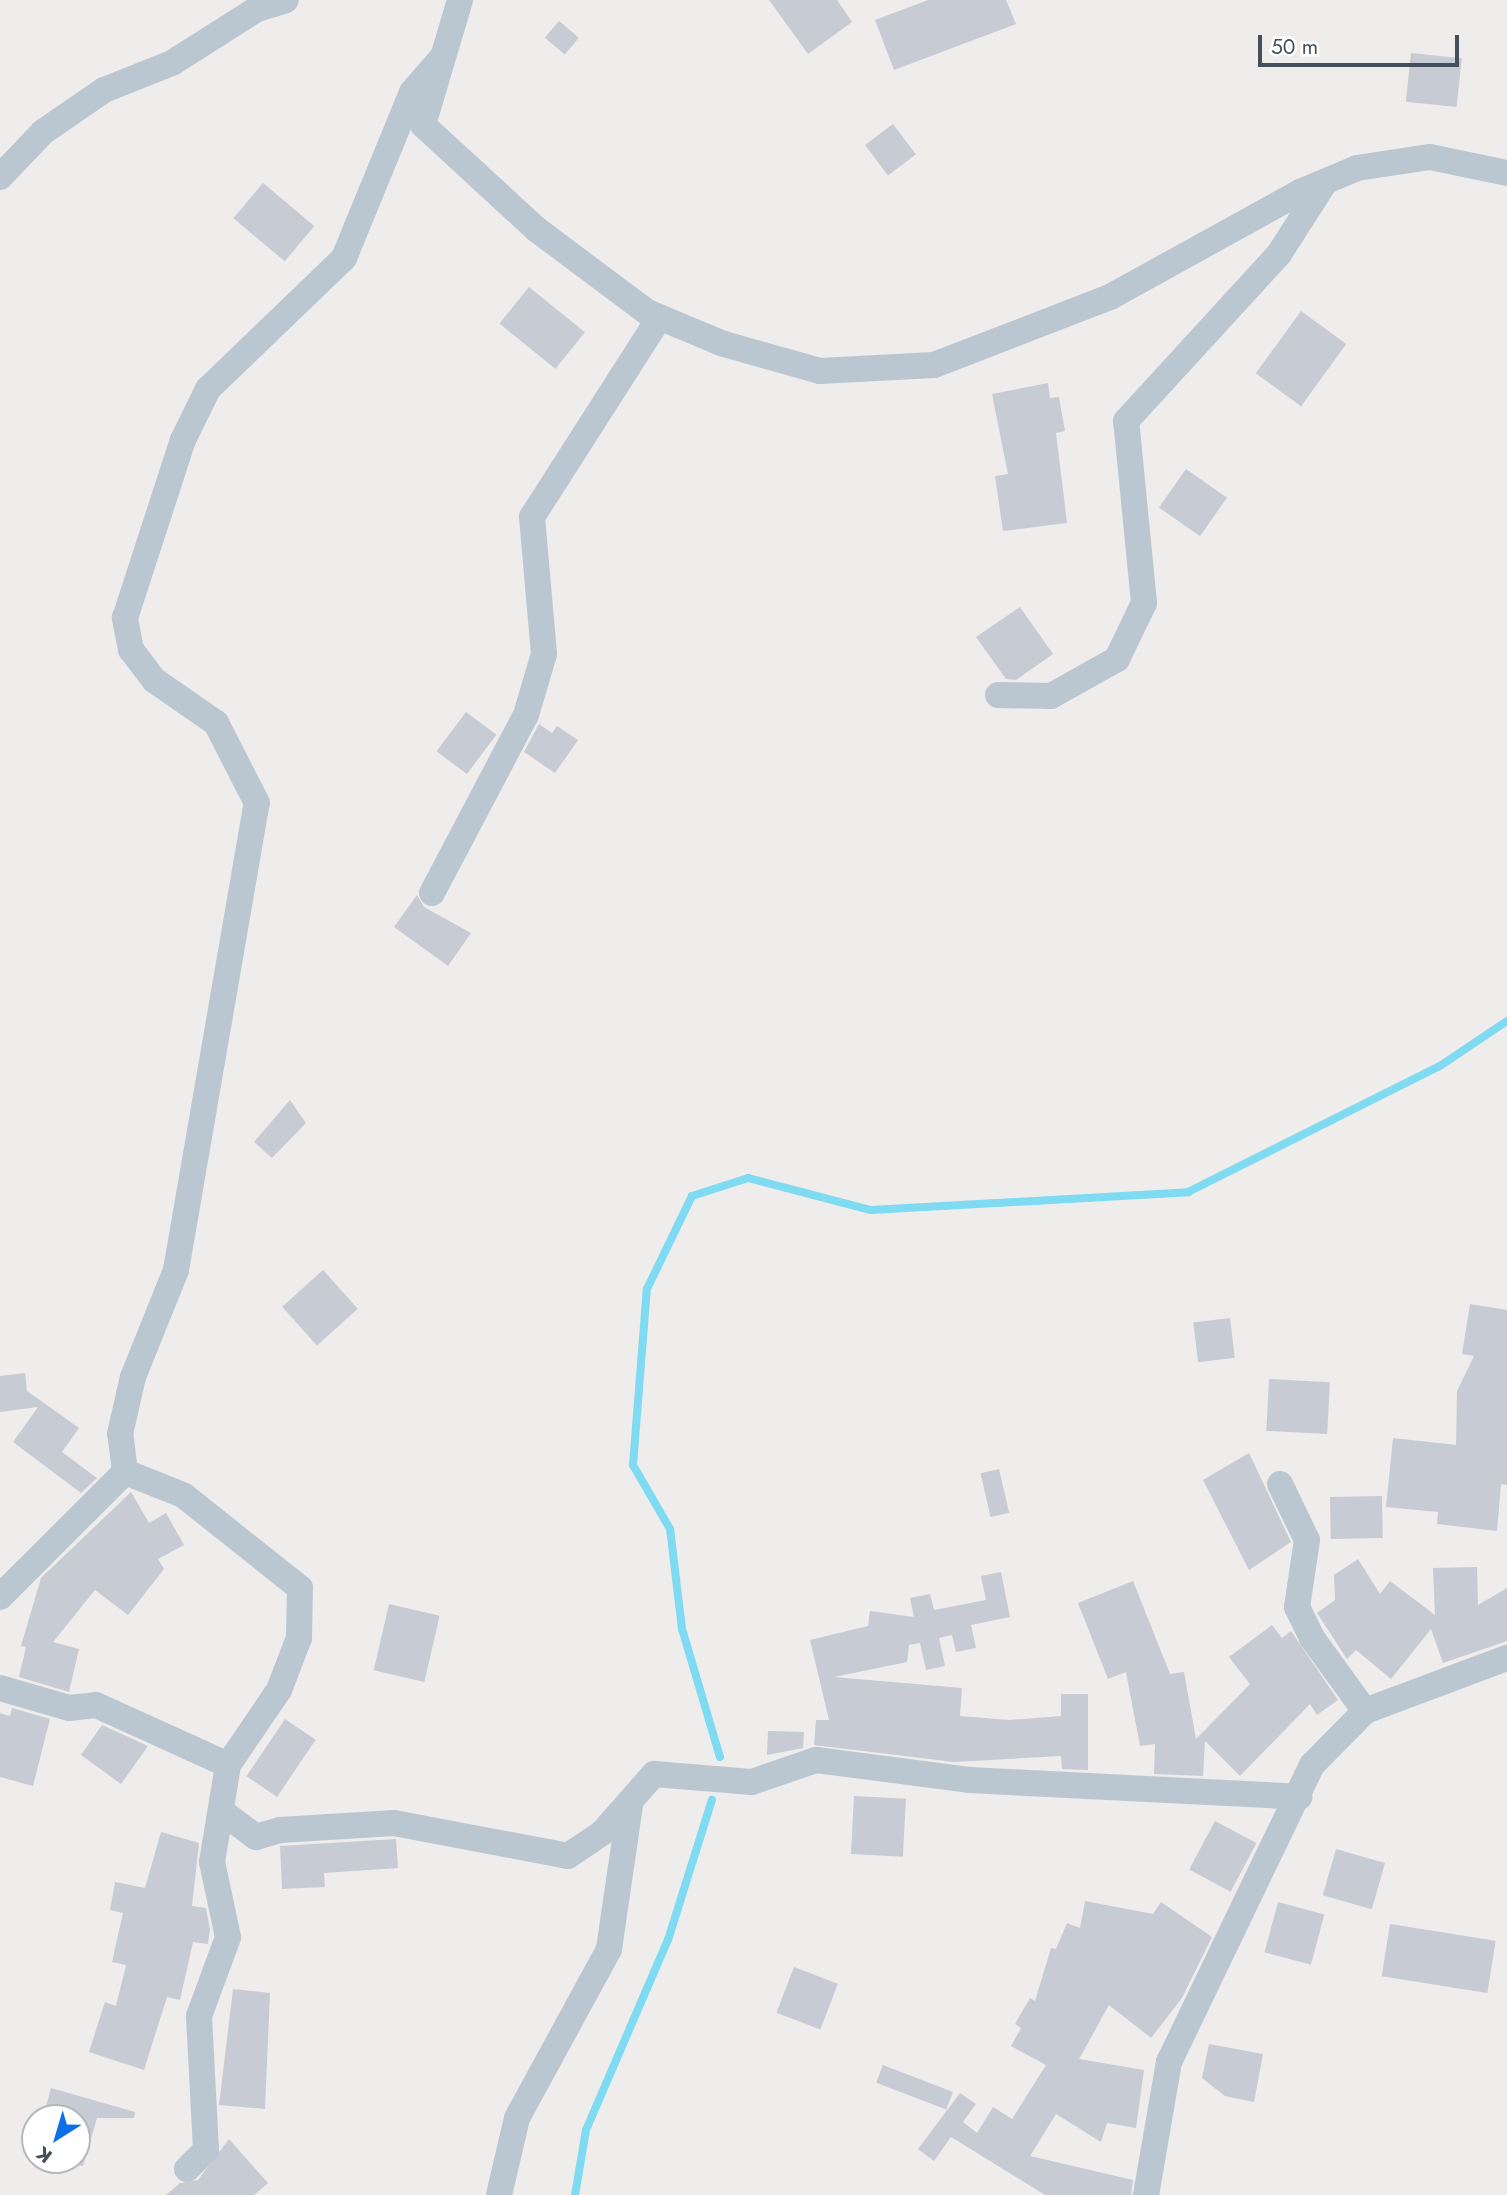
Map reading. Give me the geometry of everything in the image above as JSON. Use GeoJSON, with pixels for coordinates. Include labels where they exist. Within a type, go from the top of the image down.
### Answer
{"type":"FeatureCollection","features":[{"type":"Feature","properties":{"kind":"street"},"geometry":{"type":"LineString","coordinates":[[0,177],[43,132],[104,90],[172,63],[257,9],[286,0]]}},
{"type":"Feature","properties":{"kind":"street"},"geometry":{"type":"LineString","coordinates":[[460,0],[440,60],[423,125],[536,229],[660,317],[724,344],[820,371],[934,365],[1110,297],[1325,182],[1357,168],[1430,157],[1507,173]]}},
{"type":"Feature","properties":{"kind":"street"},"geometry":{"type":"LineString","coordinates":[[125,1472],[120,1434],[133,1377],[176,1270],[257,803],[216,723],[153,680],[131,650],[125,618],[183,440],[208,389],[344,258],[412,92],[440,60]]}},
{"type":"Feature","properties":{"kind":"street"},"geometry":{"type":"LineString","coordinates":[[998,695],[1051,696],[1117,659],[1144,603],[1126,421],[1279,254],[1325,182]]}},
{"type":"Feature","properties":{"kind":"street"},"geometry":{"type":"LineString","coordinates":[[432,893],[526,715],[544,654],[532,517],[660,317]]}},
{"type":"Feature","properties":{"kind":"street"},"geometry":{"type":"LineString","coordinates":[[0,1597],[125,1472]]}},
{"type":"Feature","properties":{"kind":"street"},"geometry":{"type":"LineString","coordinates":[[125,1472],[183,1495],[300,1588],[299,1637],[279,1690],[228,1765],[212,1862],[228,1937],[199,2015],[206,2150],[187,2169]]}},
{"type":"Feature","properties":{"kind":"street"},"geometry":{"type":"LineString","coordinates":[[1280,1484],[1307,1540],[1297,1607],[1311,1638],[1365,1711]]}},
{"type":"Feature","properties":{"kind":"street"},"geometry":{"type":"LineString","coordinates":[[1146,2195],[1169,2062],[1300,1797],[1312,1765],[1365,1711],[1507,1658]]}},
{"type":"Feature","properties":{"kind":"street"},"geometry":{"type":"LineString","coordinates":[[0,1688],[69,1708],[96,1705],[228,1765]]}},
{"type":"Feature","properties":{"kind":"street"},"geometry":{"type":"LineString","coordinates":[[221,1811],[256,1837],[280,1829],[394,1823],[568,1856],[630,1805],[654,1774],[752,1782],[816,1760],[969,1780],[1300,1797]]}},
{"type":"Feature","properties":{"kind":"street"},"geometry":{"type":"LineString","coordinates":[[499,2195],[517,2118],[609,1950],[630,1805]]}},
{"type":"Feature","properties":{"kind":"building"},"geometry":{"type":"Polygon","coordinates":[[[769,0],[837,0],[852,22],[808,54],[769,0]]]}},
{"type":"Feature","properties":{"kind":"building"},"geometry":{"type":"Polygon","coordinates":[[[928,0],[1006,0],[1016,24],[894,70],[875,20],[928,0]]]}},
{"type":"Feature","properties":{"kind":"building"},"geometry":{"type":"Polygon","coordinates":[[[559,21],[579,38],[565,55],[545,38],[559,21]]]}},
{"type":"Feature","properties":{"kind":"building"},"geometry":{"type":"Polygon","coordinates":[[[1411,53],[1462,58],[1457,107],[1406,102],[1411,53]]]}},
{"type":"Feature","properties":{"kind":"building"},"geometry":{"type":"Polygon","coordinates":[[[893,124],[916,154],[888,175],[865,145],[893,124]]]}},
{"type":"Feature","properties":{"kind":"building"},"geometry":{"type":"Polygon","coordinates":[[[263,183],[314,226],[285,261],[233,218],[263,183]]]}},
{"type":"Feature","properties":{"kind":"building"},"geometry":{"type":"Polygon","coordinates":[[[529,287],[585,332],[555,369],[499,324],[529,287]]]}},
{"type":"Feature","properties":{"kind":"building"},"geometry":{"type":"Polygon","coordinates":[[[1301,311],[1346,344],[1301,406],[1256,373],[1301,311]]]}},
{"type":"Feature","properties":{"kind":"building"},"geometry":{"type":"Polygon","coordinates":[[[1048,383],[1050,398],[1059,397],[1065,431],[1056,433],[1067,523],[1003,531],[995,476],[1008,474],[992,394],[1048,383]]]}},
{"type":"Feature","properties":{"kind":"building"},"geometry":{"type":"Polygon","coordinates":[[[1186,469],[1227,498],[1200,536],[1159,508],[1186,469]]]}},
{"type":"Feature","properties":{"kind":"building"},"geometry":{"type":"Polygon","coordinates":[[[1020,607],[1053,654],[1016,680],[1006,679],[976,637],[1020,607]]]}},
{"type":"Feature","properties":{"kind":"building"},"geometry":{"type":"Polygon","coordinates":[[[466,712],[496,735],[467,774],[437,751],[466,712]]]}},
{"type":"Feature","properties":{"kind":"building"},"geometry":{"type":"Polygon","coordinates":[[[539,724],[552,733],[557,726],[578,740],[555,773],[524,752],[539,724]]]}},
{"type":"Feature","properties":{"kind":"building"},"geometry":{"type":"Polygon","coordinates":[[[417,895],[424,907],[471,933],[448,966],[394,927],[417,895]]]}},
{"type":"Feature","properties":{"kind":"building"},"geometry":{"type":"Polygon","coordinates":[[[290,1100],[306,1123],[272,1158],[254,1142],[290,1100]]]}},
{"type":"Feature","properties":{"kind":"building"},"geometry":{"type":"Polygon","coordinates":[[[323,1270],[358,1309],[317,1345],[282,1307],[323,1270]]]}},
{"type":"Feature","properties":{"kind":"building"},"geometry":{"type":"Polygon","coordinates":[[[1470,1304],[1507,1310],[1507,1485],[1501,1484],[1497,1531],[1437,1524],[1438,1512],[1386,1507],[1393,1438],[1456,1445],[1457,1391],[1474,1356],[1462,1354],[1470,1304]]]}},
{"type":"Feature","properties":{"kind":"building"},"geometry":{"type":"Polygon","coordinates":[[[1230,1318],[1235,1358],[1198,1362],[1193,1323],[1230,1318]]]}},
{"type":"Feature","properties":{"kind":"building"},"geometry":{"type":"Polygon","coordinates":[[[25,1373],[27,1391],[79,1428],[62,1452],[97,1478],[81,1493],[13,1442],[38,1407],[0,1412],[0,1376],[25,1373]]]}},
{"type":"Feature","properties":{"kind":"building"},"geometry":{"type":"Polygon","coordinates":[[[1269,1379],[1330,1382],[1327,1434],[1266,1431],[1269,1379]]]}},
{"type":"Feature","properties":{"kind":"building"},"geometry":{"type":"Polygon","coordinates":[[[1249,1453],[1291,1542],[1249,1570],[1203,1480],[1249,1453]]]}},
{"type":"Feature","properties":{"kind":"building"},"geometry":{"type":"Polygon","coordinates":[[[999,1469],[1009,1513],[991,1517],[980,1473],[999,1469]]]}},
{"type":"Feature","properties":{"kind":"building"},"geometry":{"type":"Polygon","coordinates":[[[131,1492],[149,1523],[166,1513],[184,1545],[158,1559],[164,1569],[128,1615],[95,1590],[53,1642],[79,1649],[69,1692],[19,1677],[26,1647],[21,1646],[41,1578],[131,1492]]]}},
{"type":"Feature","properties":{"kind":"building"},"geometry":{"type":"Polygon","coordinates":[[[1382,1496],[1383,1538],[1331,1539],[1330,1497],[1382,1496]]]}},
{"type":"Feature","properties":{"kind":"building"},"geometry":{"type":"Polygon","coordinates":[[[1358,1559],[1380,1594],[1390,1581],[1435,1615],[1433,1568],[1477,1567],[1478,1605],[1507,1588],[1507,1641],[1443,1663],[1431,1629],[1391,1679],[1356,1650],[1347,1659],[1317,1613],[1335,1600],[1334,1575],[1358,1559]]]}},
{"type":"Feature","properties":{"kind":"building"},"geometry":{"type":"Polygon","coordinates":[[[1001,1572],[1010,1617],[971,1625],[976,1648],[956,1652],[952,1635],[939,1638],[945,1666],[926,1670],[920,1643],[909,1645],[907,1662],[834,1677],[962,1688],[960,1716],[1009,1720],[1061,1716],[1061,1694],[1088,1694],[1088,1770],[1062,1769],[1061,1756],[954,1762],[814,1745],[816,1720],[829,1720],[810,1640],[868,1626],[870,1611],[914,1617],[910,1598],[930,1594],[934,1610],[986,1600],[981,1576],[1001,1572]]]}},
{"type":"Feature","properties":{"kind":"building"},"geometry":{"type":"Polygon","coordinates":[[[1133,1581],[1170,1674],[1184,1672],[1196,1739],[1250,1684],[1229,1657],[1272,1625],[1282,1638],[1291,1631],[1338,1700],[1317,1715],[1310,1704],[1240,1776],[1205,1741],[1203,1776],[1154,1774],[1155,1744],[1140,1746],[1126,1672],[1108,1679],[1078,1603],[1133,1581]]]}},
{"type":"Feature","properties":{"kind":"building"},"geometry":{"type":"Polygon","coordinates":[[[389,1604],[440,1616],[424,1682],[374,1670],[389,1604]]]}},
{"type":"Feature","properties":{"kind":"building"},"geometry":{"type":"Polygon","coordinates":[[[12,1708],[50,1719],[33,1786],[0,1777],[0,1713],[10,1716],[12,1708]]]}},
{"type":"Feature","properties":{"kind":"building"},"geometry":{"type":"Polygon","coordinates":[[[285,1719],[316,1740],[277,1797],[246,1776],[285,1719]]]}},
{"type":"Feature","properties":{"kind":"building"},"geometry":{"type":"Polygon","coordinates":[[[102,1725],[148,1746],[121,1784],[81,1755],[102,1725]]]}},
{"type":"Feature","properties":{"kind":"building"},"geometry":{"type":"Polygon","coordinates":[[[768,1731],[804,1732],[803,1748],[767,1755],[768,1731]]]}},
{"type":"Feature","properties":{"kind":"building"},"geometry":{"type":"Polygon","coordinates":[[[854,1796],[906,1799],[903,1857],[851,1854],[854,1796]]]}},
{"type":"Feature","properties":{"kind":"building"},"geometry":{"type":"Polygon","coordinates":[[[1215,1821],[1256,1843],[1231,1892],[1189,1870],[1215,1821]]]}},
{"type":"Feature","properties":{"kind":"building"},"geometry":{"type":"Polygon","coordinates":[[[161,1832],[199,1843],[192,1906],[206,1908],[210,1929],[208,1944],[193,1942],[180,2000],[167,1997],[144,2070],[89,2052],[105,2002],[116,2006],[126,1965],[112,1962],[123,1913],[110,1910],[115,1882],[145,1888],[161,1832]]]}},
{"type":"Feature","properties":{"kind":"building"},"geometry":{"type":"Polygon","coordinates":[[[396,1839],[398,1868],[324,1873],[325,1887],[282,1889],[280,1846],[396,1839]]]}},
{"type":"Feature","properties":{"kind":"building"},"geometry":{"type":"Polygon","coordinates":[[[1336,1849],[1385,1863],[1372,1909],[1323,1895],[1336,1849]]]}},
{"type":"Feature","properties":{"kind":"building"},"geometry":{"type":"Polygon","coordinates":[[[1085,1901],[1153,1914],[1161,1902],[1212,1937],[1182,1998],[1151,2038],[1109,2005],[1079,2059],[1144,2070],[1136,2128],[1107,2123],[1101,2142],[1056,2114],[1030,2156],[1133,2180],[1131,2195],[1045,2195],[951,2137],[934,2161],[918,2149],[960,2093],[976,2104],[963,2122],[977,2133],[993,2107],[1012,2119],[1046,2065],[1011,2046],[1021,2028],[1015,2024],[1030,1998],[1035,2001],[1051,1948],[1056,1949],[1067,1923],[1080,1928],[1085,1901]]]}},
{"type":"Feature","properties":{"kind":"building"},"geometry":{"type":"Polygon","coordinates":[[[1278,1902],[1324,1914],[1311,1965],[1265,1952],[1278,1902]]]}},
{"type":"Feature","properties":{"kind":"building"},"geometry":{"type":"Polygon","coordinates":[[[1390,1924],[1496,1941],[1487,1993],[1382,1976],[1390,1924]]]}},
{"type":"Feature","properties":{"kind":"building"},"geometry":{"type":"Polygon","coordinates":[[[794,1967],[838,1984],[820,2030],[776,2013],[794,1967]]]}},
{"type":"Feature","properties":{"kind":"building"},"geometry":{"type":"Polygon","coordinates":[[[233,1989],[270,1993],[265,2109],[219,2105],[233,1989]]]}},
{"type":"Feature","properties":{"kind":"building"},"geometry":{"type":"Polygon","coordinates":[[[1209,2044],[1263,2054],[1254,2102],[1225,2096],[1202,2078],[1209,2044]]]}},
{"type":"Feature","properties":{"kind":"building"},"geometry":{"type":"Polygon","coordinates":[[[883,2065],[953,2092],[946,2110],[876,2083],[883,2065]]]}},
{"type":"Feature","properties":{"kind":"building"},"geometry":{"type":"Polygon","coordinates":[[[51,2088],[135,2112],[134,2118],[97,2118],[91,2139],[91,2104],[47,2104],[51,2088]]]}},
{"type":"Feature","properties":{"kind":"building"},"geometry":{"type":"Polygon","coordinates":[[[229,2139],[268,2183],[254,2195],[166,2195],[180,2183],[198,2180],[229,2139]]]}},
{"type":"Feature","properties":{"kind":"waterway"},"geometry":{"type":"LineString","coordinates":[[720,1757],[682,1629],[670,1529],[633,1465],[647,1289],[692,1196],[748,1178],[871,1210],[1188,1192],[1440,1066],[1507,1021]]}},
{"type":"Feature","properties":{"kind":"waterway"},"geometry":{"type":"LineString","coordinates":[[575,2195],[586,2130],[668,1940],[712,1800]]}}]}
